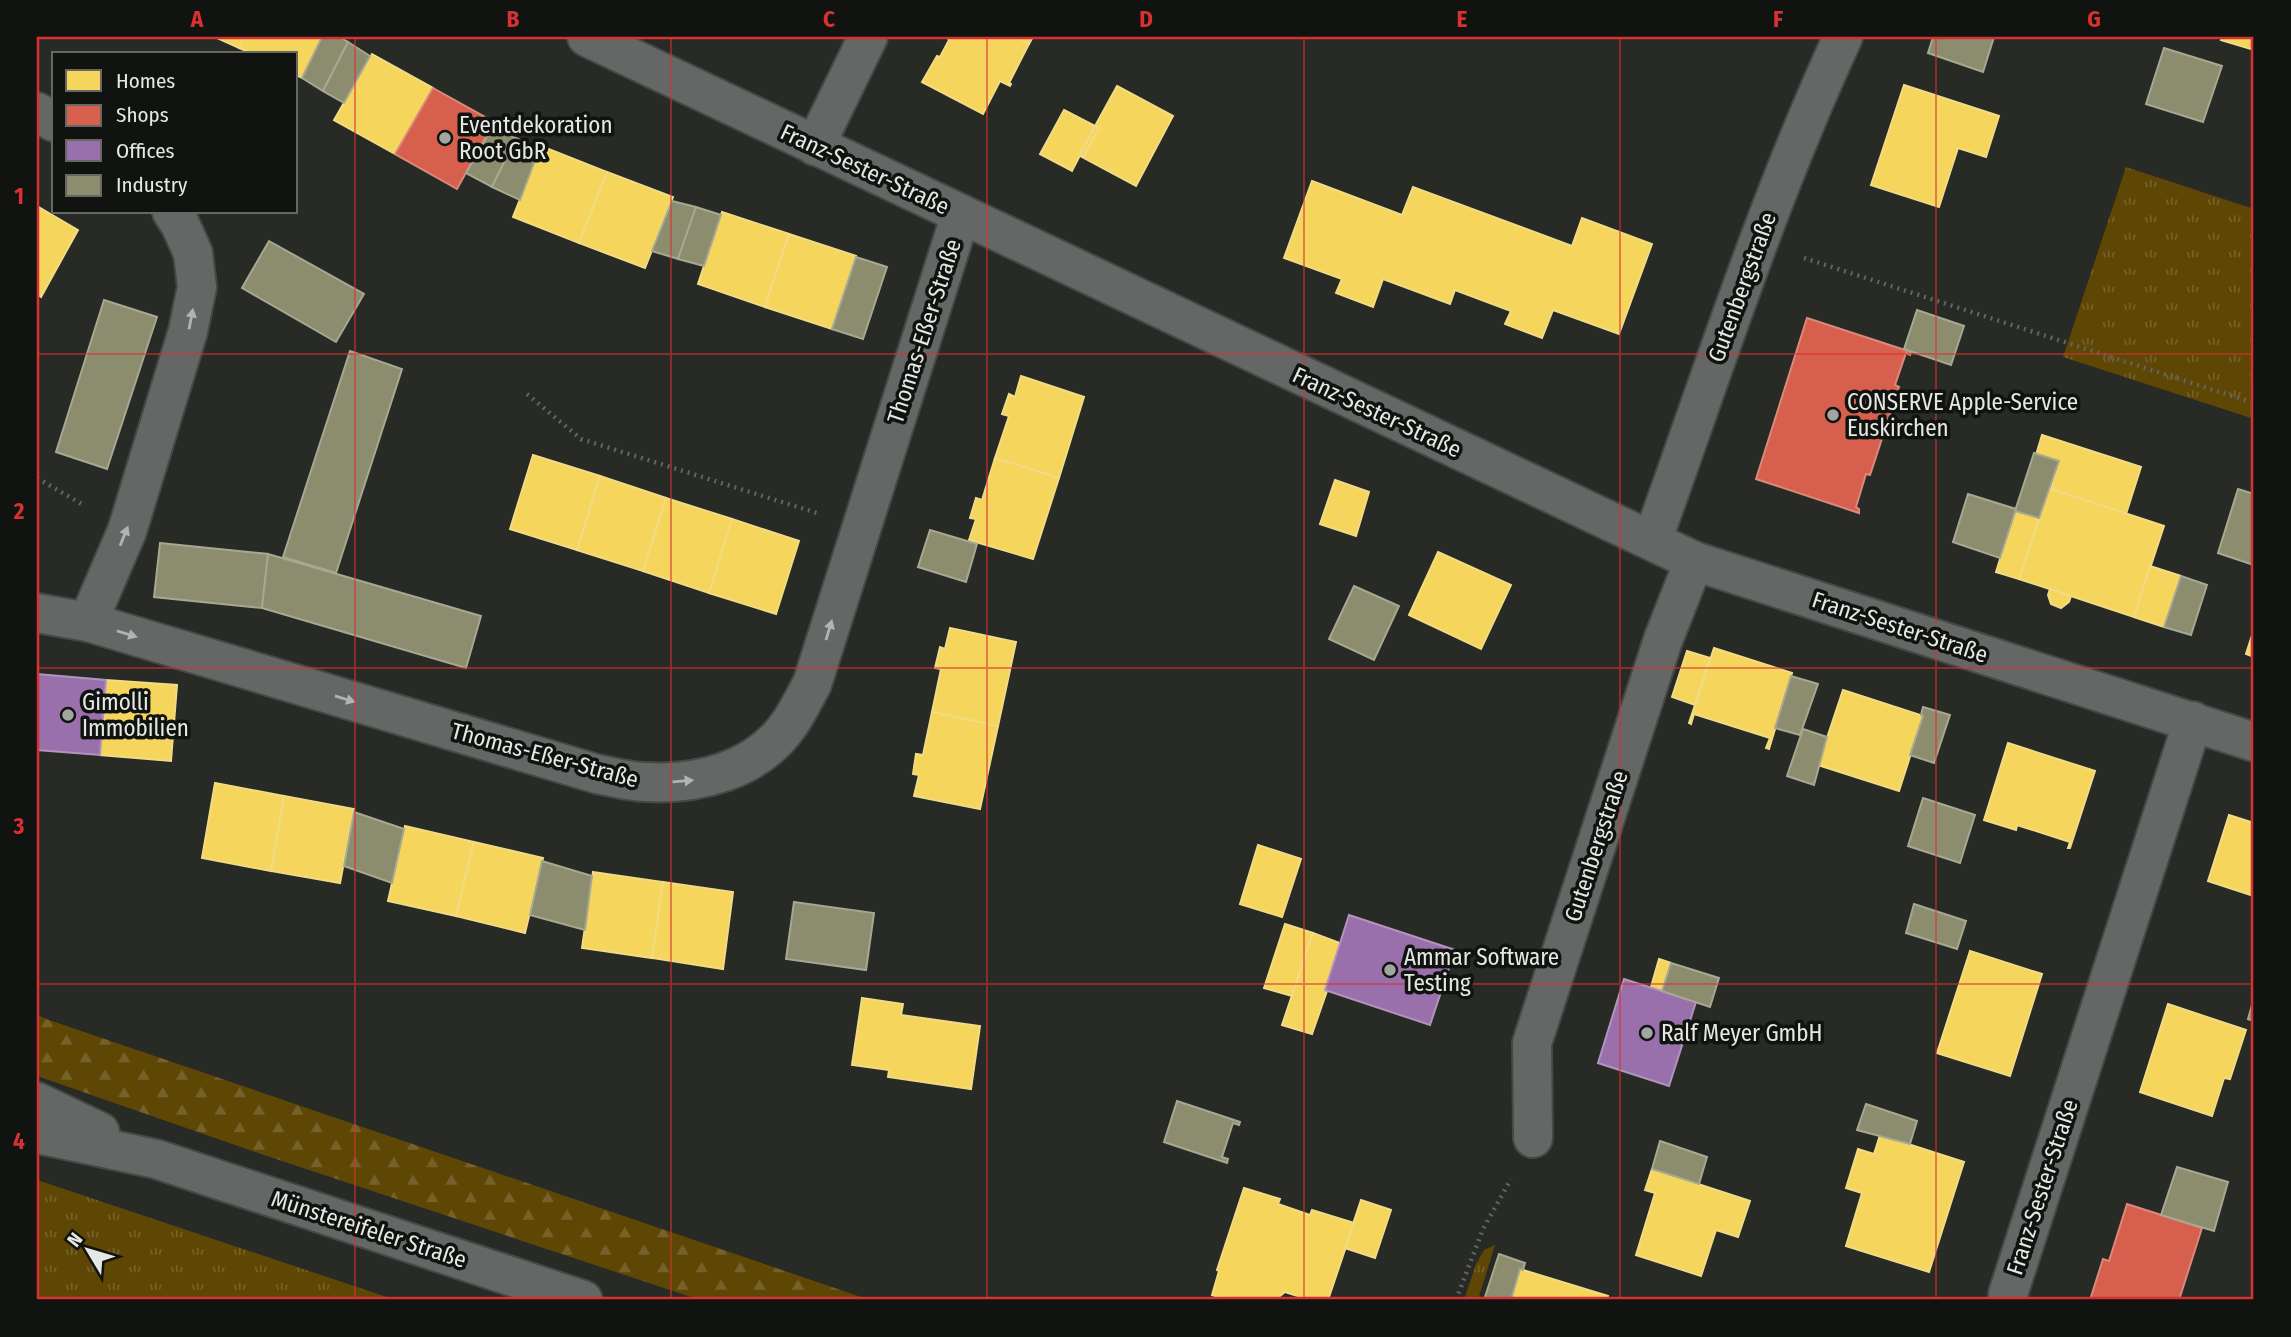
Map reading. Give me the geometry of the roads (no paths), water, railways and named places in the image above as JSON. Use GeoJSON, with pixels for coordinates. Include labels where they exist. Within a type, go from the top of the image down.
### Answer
{"type":"FeatureCollection","features":[{"type":"Feature","properties":{"kind":"street","name":"Franz-Sester-Straße"},"geometry":{"type":"LineString","coordinates":[[587,37],[1694,561],[2254,742]]}},
{"type":"Feature","properties":{"kind":"street"},"geometry":{"type":"LineString","coordinates":[[815,146],[868,37]]}},
{"type":"Feature","properties":{"kind":"street","name":"Gutenbergstraße"},"geometry":{"type":"LineString","coordinates":[[1652,541],[1756,243],[1807,114],[1843,37]]}},
{"type":"Feature","properties":{"kind":"street"},"geometry":{"type":"LineString","coordinates":[[88,622],[127,531],[190,320],[197,287],[193,253],[173,214]]}},
{"type":"Feature","properties":{"kind":"street","name":"Thomas-Eßer-Straße"},"geometry":{"type":"LineString","coordinates":[[37,612],[88,622],[597,774],[644,782],[688,781],[728,772],[758,755],[786,728],[812,684],[961,214]]}},
{"type":"Feature","properties":{"kind":"street","name":"Gutenbergstraße"},"geometry":{"type":"LineString","coordinates":[[1533,1138],[1532,1043],[1663,640],[1694,561]]}},
{"type":"Feature","properties":{"kind":"street","name":"Franz-Sester-Straße"},"geometry":{"type":"LineString","coordinates":[[2008,1294],[2193,721]]}},
{"type":"Feature","properties":{"kind":"street","name":"Münstereifeler Straße"},"geometry":{"type":"LineString","coordinates":[[37,1102],[156,1159]]}},
{"type":"Feature","properties":{"kind":"street","name":"Münstereifeler Straße"},"geometry":{"type":"LineString","coordinates":[[37,1134],[156,1159],[583,1300]]}},
{"type":"Feature","properties":{"kind":"place","name":"Eventdekoration Root GbR"},"geometry":{"type":"Point","coordinates":[445,138]}},
{"type":"Feature","properties":{"kind":"place","name":"CONSERVE Apple-Service Euskirchen"},"geometry":{"type":"Point","coordinates":[1833,415]}},
{"type":"Feature","properties":{"kind":"place","name":"Gimolli Immobilien"},"geometry":{"type":"Point","coordinates":[68,715]}},
{"type":"Feature","properties":{"kind":"place","name":"Ammar Software Testing"},"geometry":{"type":"Point","coordinates":[1390,970]}},
{"type":"Feature","properties":{"kind":"place","name":"Ralf Meyer GmbH"},"geometry":{"type":"Point","coordinates":[1647,1033]}}]}
